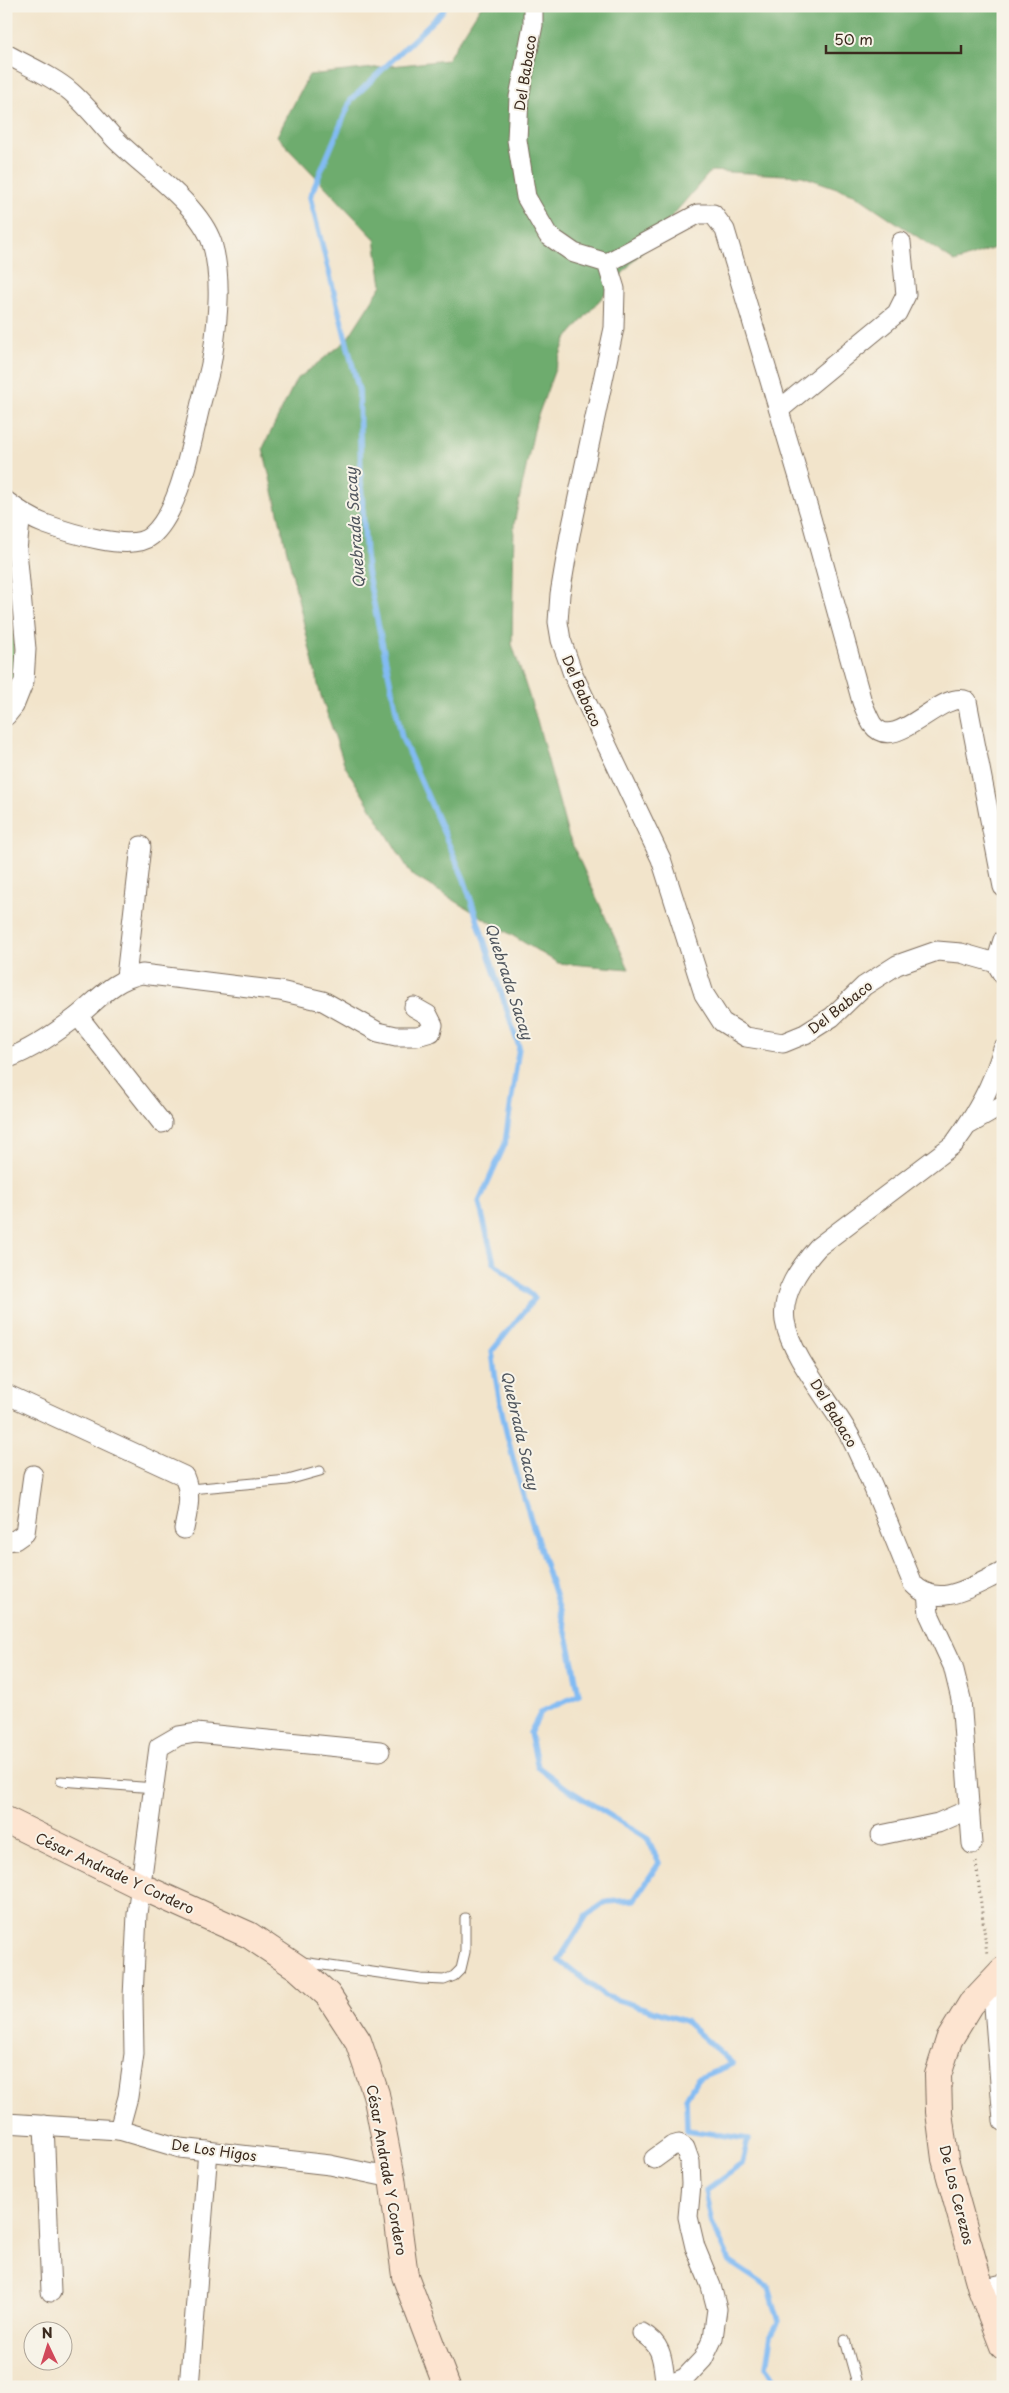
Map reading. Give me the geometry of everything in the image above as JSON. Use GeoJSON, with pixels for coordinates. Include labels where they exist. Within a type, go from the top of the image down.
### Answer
{"type":"FeatureCollection","features":[{"type":"Feature","properties":{"kind":"street","name":"Del Babaco"},"geometry":{"type":"LineString","coordinates":[[533,6],[533,25],[519,97],[517,140],[526,197],[548,235],[574,254],[607,263],[615,289],[614,328],[570,535],[560,594],[558,622],[561,640],[573,674],[661,859],[704,994],[722,1022],[746,1037],[783,1043],[805,1034],[832,1017],[864,986],[898,965],[937,951],[961,953],[999,969]]}},
{"type":"Feature","properties":{"kind":"street"},"geometry":{"type":"LineString","coordinates":[[6,54],[71,91],[116,140],[195,212],[212,243],[217,279],[218,306],[213,354],[182,480],[167,516],[151,537],[136,543],[114,542],[45,524],[14,507]]}},
{"type":"Feature","properties":{"kind":"street"},"geometry":{"type":"LineString","coordinates":[[607,263],[698,214],[713,214],[725,230],[779,410],[862,702],[873,725],[884,731],[900,731],[955,699],[967,702],[1003,887]]}},
{"type":"Feature","properties":{"kind":"street"},"geometry":{"type":"LineString","coordinates":[[779,410],[898,313],[906,295],[901,242]]}},
{"type":"Feature","properties":{"kind":"street"},"geometry":{"type":"LineString","coordinates":[[9,709],[24,682],[26,649],[14,507]]}},
{"type":"Feature","properties":{"kind":"street"},"geometry":{"type":"LineString","coordinates":[[126,977],[141,846]]}},
{"type":"Feature","properties":{"kind":"street"},"geometry":{"type":"LineString","coordinates":[[999,969],[1003,940]]}},
{"type":"Feature","properties":{"kind":"street"},"geometry":{"type":"LineString","coordinates":[[6,1059],[34,1046],[78,1016],[126,977],[142,974],[280,991],[323,1001],[378,1032],[396,1036],[417,1036],[431,1032],[433,1025],[428,1015],[414,1007]]}},
{"type":"Feature","properties":{"kind":"street"},"geometry":{"type":"LineString","coordinates":[[78,1016],[162,1123]]}},
{"type":"Feature","properties":{"kind":"street","name":"Del Babaco"},"geometry":{"type":"LineString","coordinates":[[927,1594],[913,1584],[851,1439],[791,1341],[785,1320],[792,1282],[804,1263],[818,1247],[954,1144],[969,1124],[992,1084],[1003,1049]]}},
{"type":"Feature","properties":{"kind":"street"},"geometry":{"type":"LineString","coordinates":[[969,1124],[1003,1105]]}},
{"type":"Feature","properties":{"kind":"street"},"geometry":{"type":"LineString","coordinates":[[6,1394],[184,1476],[190,1489],[190,1500],[184,1529]]}},
{"type":"Feature","properties":{"kind":"street"},"geometry":{"type":"LineString","coordinates":[[6,1541],[14,1540],[24,1533],[33,1475]]}},
{"type":"Feature","properties":{"kind":"street"},"geometry":{"type":"LineString","coordinates":[[972,1844],[961,1698],[953,1666],[929,1614],[927,1594],[949,1596],[1003,1572]]}},
{"type":"Feature","properties":{"kind":"street"},"geometry":{"type":"LineString","coordinates":[[118,2130],[128,2097],[134,2054],[133,1997],[140,1886],[159,1748],[178,1736],[196,1733],[380,1751]]}},
{"type":"Feature","properties":{"kind":"street"},"geometry":{"type":"LineString","coordinates":[[881,1836],[938,1824],[970,1809]]}},
{"type":"Feature","properties":{"kind":"street","name":"César Andrade Y Cordero"},"geometry":{"type":"LineString","coordinates":[[6,1820],[140,1886],[249,1935],[284,1959],[328,1995],[358,2041],[376,2094],[392,2178],[405,2276],[447,2387]]}},
{"type":"Feature","properties":{"kind":"street"},"geometry":{"type":"LineString","coordinates":[[997,1976],[1003,2121]]}},
{"type":"Feature","properties":{"kind":"street","name":"De Los Cerezos"},"geometry":{"type":"LineString","coordinates":[[997,1976],[971,2004],[949,2040],[938,2075],[939,2112],[945,2159],[992,2286],[1003,2346]]}},
{"type":"Feature","properties":{"kind":"street","name":"De Los Higos"},"geometry":{"type":"LineString","coordinates":[[6,2123],[118,2130],[180,2148],[330,2165],[392,2178]]}},
{"type":"Feature","properties":{"kind":"street"},"geometry":{"type":"LineString","coordinates":[[44,2125],[52,2292]]}},
{"type":"Feature","properties":{"kind":"street"},"geometry":{"type":"LineString","coordinates":[[642,2333],[655,2340],[660,2352],[666,2386],[685,2378],[703,2359],[712,2338],[717,2309],[711,2286],[694,2247],[688,2217],[691,2184],[690,2162],[685,2148],[679,2144],[672,2146],[654,2159]]}},
{"type":"Feature","properties":{"kind":"street"},"geometry":{"type":"LineString","coordinates":[[189,2387],[208,2151]]}},
{"type":"Feature","properties":{"kind":"lane"},"geometry":{"type":"LineString","coordinates":[[190,1489],[288,1480],[320,1471]]}},
{"type":"Feature","properties":{"kind":"lane"},"geometry":{"type":"LineString","coordinates":[[61,1782],[155,1788]]}},
{"type":"Feature","properties":{"kind":"lane"},"geometry":{"type":"LineString","coordinates":[[284,1959],[421,1979],[444,1980],[454,1976],[461,1969],[465,1952],[465,1918]]}},
{"type":"Feature","properties":{"kind":"lane"},"geometry":{"type":"LineString","coordinates":[[845,2340],[858,2387]]}},
{"type":"Feature","properties":{"kind":"path"},"geometry":{"type":"LineString","coordinates":[[972,1844],[997,1976]]}},
{"type":"Feature","properties":{"kind":"green space"},"geometry":{"type":"Polygon","coordinates":[[[481,6],[1003,6],[1003,245],[955,262],[854,194],[802,176],[711,171],[566,339],[536,421],[514,524],[512,644],[537,720],[568,835],[629,969],[558,963],[412,875],[345,766],[320,693],[263,448],[296,380],[346,341],[382,285],[375,239],[277,136],[309,75],[447,60],[481,6]]]}},
{"type":"Feature","properties":{"kind":"green space"},"geometry":{"type":"Polygon","coordinates":[[[6,549],[16,679],[6,679],[6,549]]]}},
{"type":"Feature","properties":{"kind":"waterway","name":"Quebrada Sacay"},"geometry":{"type":"LineString","coordinates":[[445,6],[442,12],[351,100],[310,197],[359,391],[361,483],[367,571],[402,738],[464,879],[519,1047],[505,1144],[479,1202],[494,1263],[535,1298],[492,1351],[497,1386],[512,1454],[563,1621],[579,1695],[541,1712],[530,1733],[538,1767],[566,1788],[648,1839],[659,1863],[634,1900],[606,1902],[587,1915],[559,1960],[605,1996],[685,2021],[733,2064],[697,2079],[686,2098],[687,2130],[748,2139],[742,2164],[705,2191],[712,2223],[730,2262],[769,2288],[779,2321],[771,2335],[766,2366],[779,2387]]}}]}
